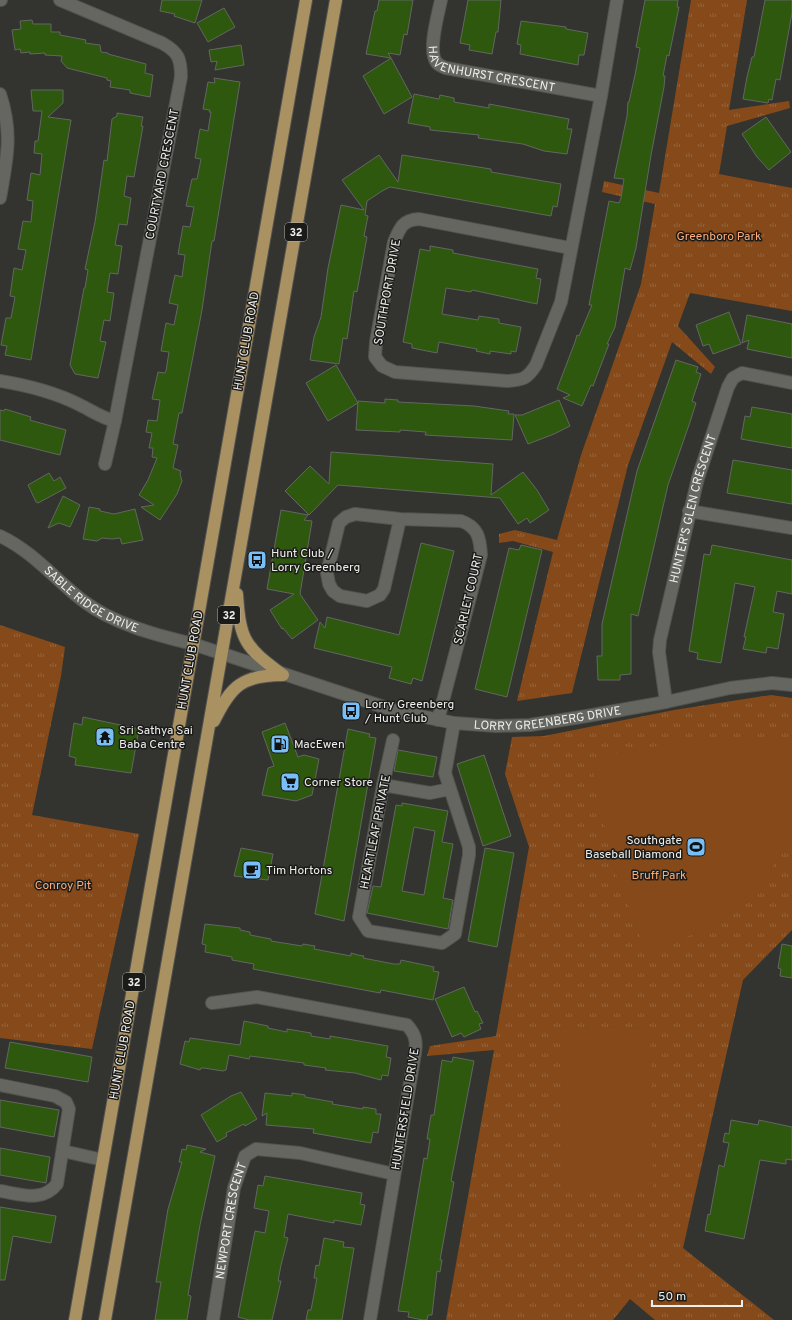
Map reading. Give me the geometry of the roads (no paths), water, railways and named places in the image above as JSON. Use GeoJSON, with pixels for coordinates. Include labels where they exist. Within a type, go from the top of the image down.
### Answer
{"type":"FeatureCollection","features":[{"type":"Feature","properties":{"kind":"main road","name":"HUNT CLUB ROAD"},"geometry":{"type":"LineString","coordinates":[[75,1320],[306,0]]}},
{"type":"Feature","properties":{"kind":"main road","name":"32"},"geometry":{"type":"LineString","coordinates":[[105,1320],[336,0]]}},
{"type":"Feature","properties":{"kind":"main road"},"geometry":{"type":"LineString","coordinates":[[236,577],[244,638],[257,656],[283,674]]}},
{"type":"Feature","properties":{"kind":"main road"},"geometry":{"type":"LineString","coordinates":[[208,732],[224,701],[237,686],[256,676],[283,674]]}},
{"type":"Feature","properties":{"kind":"street","name":"COURTYARD CRESCENT"},"geometry":{"type":"LineString","coordinates":[[60,0],[162,43],[176,52],[181,65],[181,76],[116,421],[105,464]]}},
{"type":"Feature","properties":{"kind":"street","name":"HAVENHURST CRESCENT"},"geometry":{"type":"LineString","coordinates":[[440,0],[433,41],[433,54],[438,64],[446,68],[601,96]]}},
{"type":"Feature","properties":{"kind":"street","name":"SOUTHPORT DRIVE"},"geometry":{"type":"LineString","coordinates":[[570,248],[419,219],[408,220],[399,229],[394,242],[376,342],[376,357],[382,366],[395,372],[487,380],[521,380],[531,373],[536,365],[561,302],[570,248],[601,96],[617,0]]}},
{"type":"Feature","properties":{"kind":"street"},"geometry":{"type":"LineString","coordinates":[[0,94],[8,128],[8,150],[0,198]]}},
{"type":"Feature","properties":{"kind":"street","name":"HUNTER'S GLEN CRESCENT"},"geometry":{"type":"LineString","coordinates":[[666,702],[659,652],[660,640],[689,511],[721,406],[733,378],[742,373],[792,383]]}},
{"type":"Feature","properties":{"kind":"street"},"geometry":{"type":"LineString","coordinates":[[0,381],[21,385],[79,404],[101,417],[116,421]]}},
{"type":"Feature","properties":{"kind":"street"},"geometry":{"type":"LineString","coordinates":[[689,511],[792,528]]}},
{"type":"Feature","properties":{"kind":"street","name":"SCARLET COURT"},"geometry":{"type":"LineString","coordinates":[[400,519],[384,589],[380,595],[367,601],[340,596],[333,591],[326,573],[339,523],[346,517],[355,514],[400,519],[461,521],[470,524],[477,533],[481,555],[438,720]]}},
{"type":"Feature","properties":{"kind":"street","name":"SABLE RIDGE DRIVE"},"geometry":{"type":"LineString","coordinates":[[0,536],[14,543],[43,565],[83,601],[107,616],[193,644]]}},
{"type":"Feature","properties":{"kind":"street","name":"LORRY GREENBERG DRIVE"},"geometry":{"type":"LineString","coordinates":[[193,644],[396,711],[454,723],[496,726],[530,725],[666,702],[730,688],[772,683],[792,685]]}},
{"type":"Feature","properties":{"kind":"street"},"geometry":{"type":"LineString","coordinates":[[383,785],[430,793],[450,789],[445,773],[454,723]]}},
{"type":"Feature","properties":{"kind":"street","name":"HEARTLEAF PRIVATE"},"geometry":{"type":"LineString","coordinates":[[393,740],[383,785],[359,917],[368,931],[442,943],[455,934],[469,855],[469,847],[450,789]]}},
{"type":"Feature","properties":{"kind":"street","name":"HUNTERSFIELD DRIVE"},"geometry":{"type":"LineString","coordinates":[[212,1003],[257,996],[407,1025],[414,1034],[416,1042],[370,1320]]}},
{"type":"Feature","properties":{"kind":"street"},"geometry":{"type":"LineString","coordinates":[[0,1085],[55,1096],[66,1102],[69,1109],[57,1184],[50,1192],[38,1196],[0,1190]]}},
{"type":"Feature","properties":{"kind":"street","name":"NEWPORT CRESCENT"},"geometry":{"type":"LineString","coordinates":[[213,1320],[234,1188],[245,1156],[256,1149],[300,1152],[394,1174]]}},
{"type":"Feature","properties":{"kind":"street"},"geometry":{"type":"LineString","coordinates":[[63,1151],[103,1160]]}},
{"type":"Feature","properties":{"kind":"place","name":"Hunt Club / Lorry Greenberg"},"geometry":{"type":"Point","coordinates":[257,560]}},
{"type":"Feature","properties":{"kind":"place","name":"Lorry Greenberg / Hunt Club"},"geometry":{"type":"Point","coordinates":[351,711]}},
{"type":"Feature","properties":{"kind":"place","name":"Sri Sathya Sai Baba Centre"},"geometry":{"type":"Point","coordinates":[105,737]}},
{"type":"Feature","properties":{"kind":"place","name":"MacEwen"},"geometry":{"type":"Point","coordinates":[280,744]}},
{"type":"Feature","properties":{"kind":"place","name":"Corner Store"},"geometry":{"type":"Point","coordinates":[290,782]}},
{"type":"Feature","properties":{"kind":"place","name":"Southgate Baseball Diamond"},"geometry":{"type":"Point","coordinates":[696,847]}},
{"type":"Feature","properties":{"kind":"place","name":"Tim Hortons"},"geometry":{"type":"Point","coordinates":[252,870]}},
{"type":"Feature","properties":{"kind":"park label","name":"Greenboro Park"},"geometry":{"type":"Point","coordinates":[719,236]}},
{"type":"Feature","properties":{"kind":"park label","name":"Bruff Park"},"geometry":{"type":"Point","coordinates":[659,875]}},
{"type":"Feature","properties":{"kind":"park label","name":"Conroy Pit"},"geometry":{"type":"Point","coordinates":[63,885]}}]}
